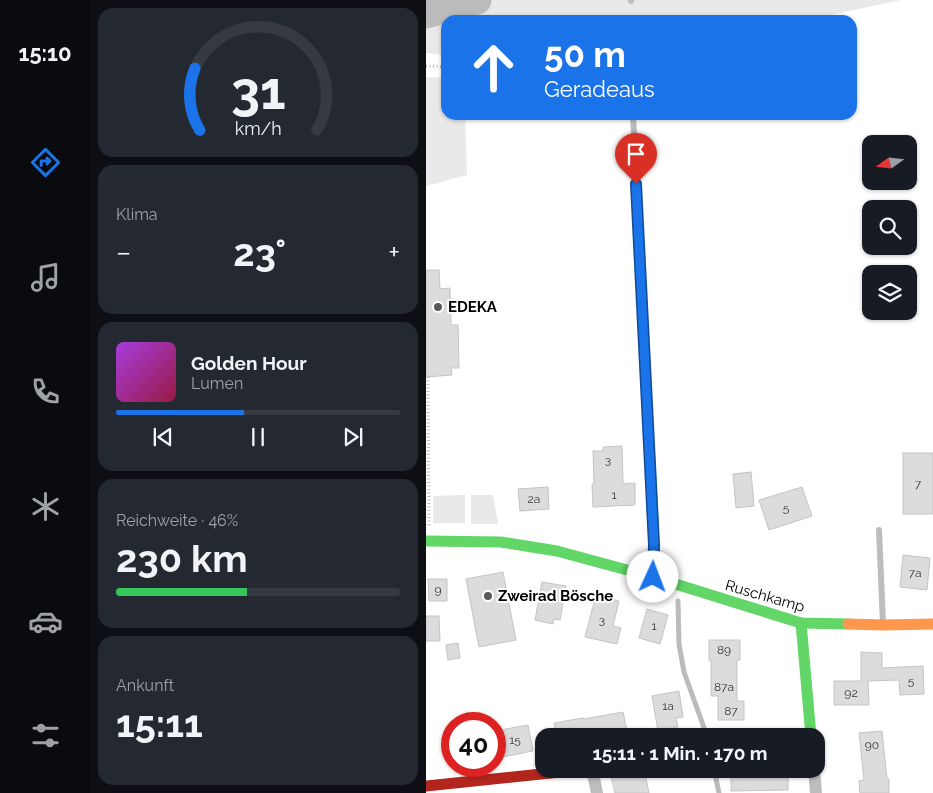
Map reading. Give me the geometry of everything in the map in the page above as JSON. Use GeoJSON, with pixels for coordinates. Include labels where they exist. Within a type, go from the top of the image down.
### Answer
{"type":"FeatureCollection","features":[{"type":"Feature","properties":{"kind":"main road"},"geometry":{"type":"LineString","coordinates":[[650,458],[654,545],[653,577]]}},
{"type":"Feature","properties":{"kind":"main road","name":"Ruschkamp"},"geometry":{"type":"LineString","coordinates":[[428,540],[492,541],[557,551],[653,577],[801,623],[933,624]]}},
{"type":"Feature","properties":{"kind":"main road"},"geometry":{"type":"LineString","coordinates":[[801,623],[810,728]]}},
{"type":"Feature","properties":{"kind":"main road"},"geometry":{"type":"LineString","coordinates":[[426,786],[535,775]]}},
{"type":"Feature","properties":{"kind":"street"},"geometry":{"type":"LineString","coordinates":[[593,778],[597,793]]}},
{"type":"Feature","properties":{"kind":"street"},"geometry":{"type":"LineString","coordinates":[[815,778],[816,793]]}},
{"type":"Feature","properties":{"kind":"lane"},"geometry":{"type":"LineString","coordinates":[[633,120],[650,458]]}},
{"type":"Feature","properties":{"kind":"lane"},"geometry":{"type":"LineString","coordinates":[[879,530],[883,624]]}},
{"type":"Feature","properties":{"kind":"path"},"geometry":{"type":"LineString","coordinates":[[426,66],[441,67]]}},
{"type":"Feature","properties":{"kind":"path"},"geometry":{"type":"LineString","coordinates":[[428,377],[428,540]]}},
{"type":"Feature","properties":{"kind":"shaded area"},"geometry":{"type":"Polygon","coordinates":[[[426,0],[901,0],[830,15],[441,15],[441,54],[426,53],[426,0]]]}},
{"type":"Feature","properties":{"kind":"shaded area"},"geometry":{"type":"Polygon","coordinates":[[[426,77],[441,78],[441,120],[465,120],[467,175],[426,186],[426,77]]]}},
{"type":"Feature","properties":{"kind":"shaded area"},"geometry":{"type":"Polygon","coordinates":[[[465,495],[465,523],[433,523],[433,496],[465,495]]]}},
{"type":"Feature","properties":{"kind":"shaded area"},"geometry":{"type":"Polygon","coordinates":[[[471,495],[493,495],[498,524],[471,524],[471,495]]]}},
{"type":"Feature","properties":{"kind":"building","name":"EDEKA"},"geometry":{"type":"Polygon","coordinates":[[[426,270],[439,270],[440,289],[450,288],[451,325],[458,325],[459,368],[451,368],[452,375],[426,377],[426,270]]]}},
{"type":"Feature","properties":{"kind":"building"},"geometry":{"type":"Polygon","coordinates":[[[622,446],[623,484],[635,483],[635,505],[593,507],[593,451],[603,451],[603,447],[622,446]]]}},
{"type":"Feature","properties":{"kind":"building"},"geometry":{"type":"Polygon","coordinates":[[[903,453],[933,453],[933,514],[903,514],[903,453]]]}},
{"type":"Feature","properties":{"kind":"building"},"geometry":{"type":"Polygon","coordinates":[[[751,472],[754,506],[736,508],[733,474],[751,472]]]}},
{"type":"Feature","properties":{"kind":"building"},"geometry":{"type":"Polygon","coordinates":[[[548,487],[549,509],[520,511],[518,489],[548,487]]]}},
{"type":"Feature","properties":{"kind":"building"},"geometry":{"type":"Polygon","coordinates":[[[802,487],[812,516],[769,530],[759,500],[802,487]]]}},
{"type":"Feature","properties":{"kind":"building"},"geometry":{"type":"Polygon","coordinates":[[[903,555],[930,558],[927,590],[900,587],[903,555]]]}},
{"type":"Feature","properties":{"kind":"building"},"geometry":{"type":"Polygon","coordinates":[[[503,572],[516,640],[479,647],[466,579],[503,572]]]}},
{"type":"Feature","properties":{"kind":"building"},"geometry":{"type":"Polygon","coordinates":[[[428,579],[447,579],[447,601],[429,601],[428,579]]]}},
{"type":"Feature","properties":{"kind":"building"},"geometry":{"type":"Polygon","coordinates":[[[542,582],[566,586],[560,620],[554,619],[553,624],[535,620],[542,582]]]}},
{"type":"Feature","properties":{"kind":"building"},"geometry":{"type":"Polygon","coordinates":[[[596,595],[619,601],[613,626],[621,628],[617,644],[585,637],[596,595]]]}},
{"type":"Feature","properties":{"kind":"building"},"geometry":{"type":"Polygon","coordinates":[[[647,609],[668,615],[660,644],[639,638],[647,609]]]}},
{"type":"Feature","properties":{"kind":"building"},"geometry":{"type":"Polygon","coordinates":[[[426,616],[439,616],[440,641],[426,641],[426,616]]]}},
{"type":"Feature","properties":{"kind":"building"},"geometry":{"type":"Polygon","coordinates":[[[709,640],[740,640],[740,660],[737,660],[737,701],[744,701],[744,720],[718,720],[718,696],[711,696],[709,640]]]}},
{"type":"Feature","properties":{"kind":"building"},"geometry":{"type":"Polygon","coordinates":[[[458,643],[460,658],[448,660],[446,645],[458,643]]]}},
{"type":"Feature","properties":{"kind":"building"},"geometry":{"type":"Polygon","coordinates":[[[861,652],[882,653],[882,668],[923,666],[924,694],[900,695],[899,680],[868,681],[869,705],[834,705],[834,681],[861,681],[861,652]]]}},
{"type":"Feature","properties":{"kind":"building"},"geometry":{"type":"Polygon","coordinates":[[[679,691],[683,717],[676,718],[678,727],[657,728],[652,696],[679,691]]]}},
{"type":"Feature","properties":{"kind":"building"},"geometry":{"type":"Polygon","coordinates":[[[623,712],[626,728],[555,728],[554,723],[623,712]]]}},
{"type":"Feature","properties":{"kind":"building"},"geometry":{"type":"Polygon","coordinates":[[[528,725],[533,751],[506,756],[506,729],[528,725]]]}},
{"type":"Feature","properties":{"kind":"building"},"geometry":{"type":"Polygon","coordinates":[[[882,731],[887,779],[889,779],[889,793],[860,793],[859,781],[864,780],[859,733],[882,731]]]}},
{"type":"Feature","properties":{"kind":"building"},"geometry":{"type":"Polygon","coordinates":[[[611,778],[646,778],[649,793],[615,793],[611,778]]]}},
{"type":"Feature","properties":{"kind":"building"},"geometry":{"type":"Polygon","coordinates":[[[731,778],[788,778],[788,790],[731,791],[731,778]]]}},
{"type":"Feature","properties":{"kind":"waterway"},"geometry":{"type":"LineString","coordinates":[[426,14],[477,0]]}},
{"type":"Feature","properties":{"kind":"waterway"},"geometry":{"type":"LineString","coordinates":[[678,601],[679,644],[684,672],[704,728]]}},
{"type":"Feature","properties":{"kind":"waterway"},"geometry":{"type":"LineString","coordinates":[[716,778],[719,793]]}},
{"type":"Feature","properties":{"kind":"traffic: fast"},"geometry":{"type":"LineString","coordinates":[[650,458],[654,545],[653,577]]}},
{"type":"Feature","properties":{"kind":"traffic: fast"},"geometry":{"type":"LineString","coordinates":[[426,541],[501,542],[557,551],[653,577],[801,623],[848,624]]}},
{"type":"Feature","properties":{"kind":"traffic: fast"},"geometry":{"type":"LineString","coordinates":[[801,623],[810,728]]}},
{"type":"Feature","properties":{"kind":"traffic: slow"},"geometry":{"type":"LineString","coordinates":[[848,624],[933,624]]}},
{"type":"Feature","properties":{"kind":"traffic: jam"},"geometry":{"type":"LineString","coordinates":[[426,786],[535,775]]}},
{"type":"Feature","properties":{"kind":"place","name":"EDEKA"},"geometry":{"type":"Point","coordinates":[438,307]}},
{"type":"Feature","properties":{"kind":"place","name":"Zweirad Bösche"},"geometry":{"type":"Point","coordinates":[488,596]}},
{"type":"Feature","properties":{"kind":"route"},"geometry":{"type":"LineString","coordinates":[[636,184],[654,545],[653,577]]}}]}
